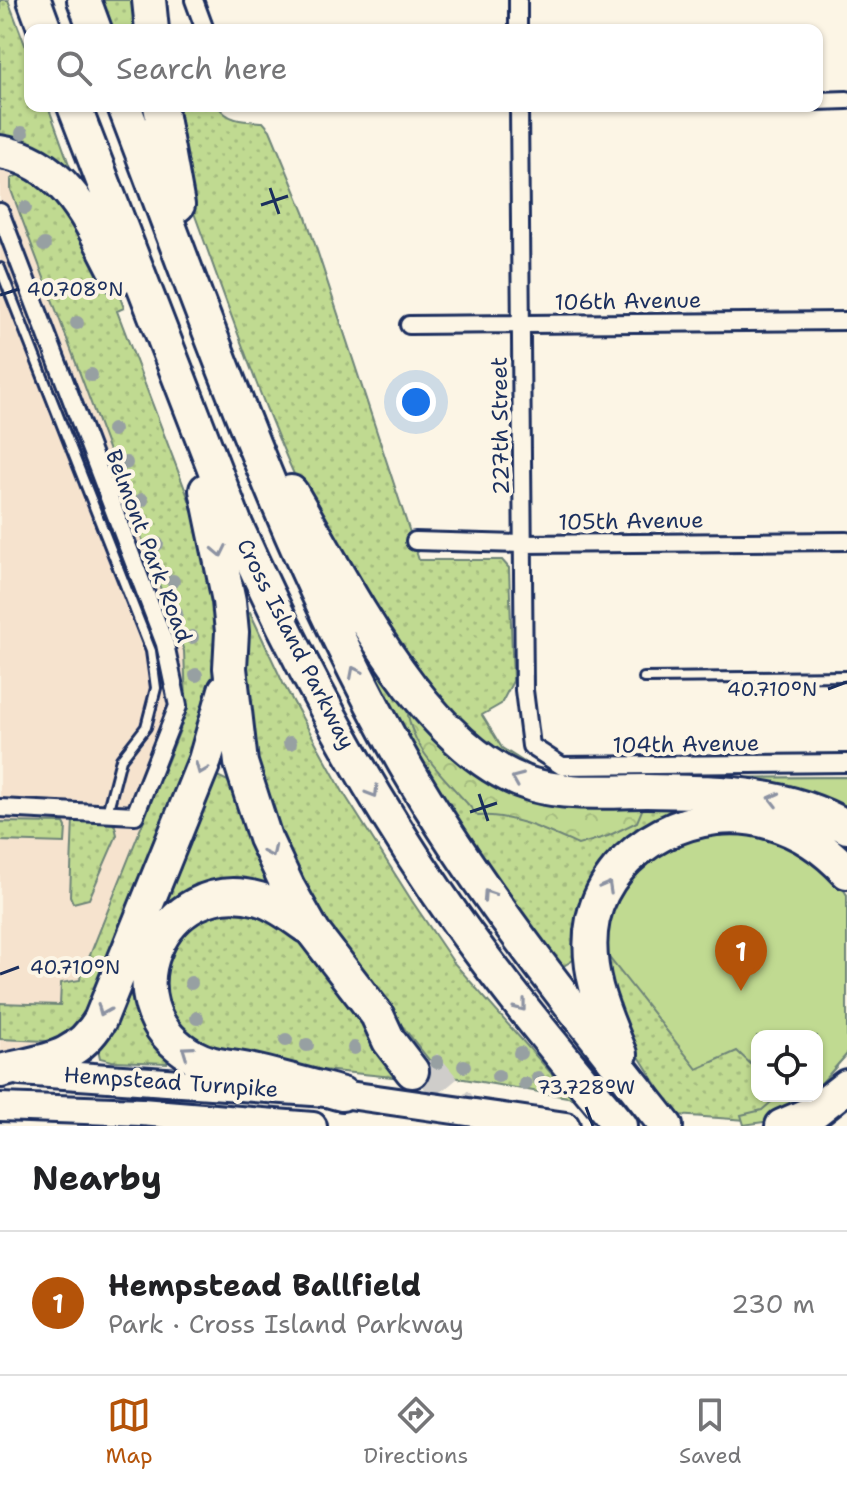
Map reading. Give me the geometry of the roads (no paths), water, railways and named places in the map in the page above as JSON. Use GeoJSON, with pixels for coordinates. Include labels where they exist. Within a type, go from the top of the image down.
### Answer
{"type":"FeatureCollection","features":[{"type":"Feature","properties":{"kind":"highway"},"geometry":{"type":"LineString","coordinates":[[34,0],[43,24]]}},
{"type":"Feature","properties":{"kind":"highway"},"geometry":{"type":"LineString","coordinates":[[84,0],[93,24]]}},
{"type":"Feature","properties":{"kind":"highway"},"geometry":{"type":"LineString","coordinates":[[149,0],[151,24]]}},
{"type":"Feature","properties":{"kind":"highway","name":"Cross Island Parkway"},"geometry":{"type":"LineString","coordinates":[[76,112],[184,393],[264,588],[327,714],[399,834],[479,951],[620,1126]]}},
{"type":"Feature","properties":{"kind":"highway","name":"Cross Island Parkway"},"geometry":{"type":"LineString","coordinates":[[126,112],[302,562],[352,665],[406,766],[506,921],[666,1126]]}},
{"type":"Feature","properties":{"kind":"highway"},"geometry":{"type":"LineString","coordinates":[[161,112],[193,286]]}},
{"type":"Feature","properties":{"kind":"highway"},"geometry":{"type":"LineString","coordinates":[[0,152],[25,158],[42,167],[71,193],[172,361]]}},
{"type":"Feature","properties":{"kind":"highway"},"geometry":{"type":"LineString","coordinates":[[1,1071],[71,1051],[84,1043],[100,1020],[205,760],[222,706],[230,668],[232,632],[227,590],[184,393]]}},
{"type":"Feature","properties":{"kind":"highway"},"geometry":{"type":"LineString","coordinates":[[238,400],[367,624],[439,720],[485,762],[530,784],[565,791],[700,791],[757,795],[805,808],[847,827]]}},
{"type":"Feature","properties":{"kind":"highway"},"geometry":{"type":"LineString","coordinates":[[230,668],[241,763],[255,811],[281,874],[314,933],[377,1015],[389,1041],[418,1067]]}},
{"type":"Feature","properties":{"kind":"highway"},"geometry":{"type":"LineString","coordinates":[[638,1090],[606,1017],[592,962],[593,921],[597,907],[620,867],[642,846],[668,831],[715,818],[743,818],[771,823],[798,833],[825,850],[847,872]]}},
{"type":"Feature","properties":{"kind":"highway"},"geometry":{"type":"LineString","coordinates":[[314,933],[259,899],[234,895],[210,899],[188,910],[163,936],[150,967],[148,991],[158,1023],[171,1040],[190,1055],[214,1065],[248,1070],[342,1094]]}},
{"type":"Feature","properties":{"kind":"highway"},"geometry":{"type":"LineString","coordinates":[[782,1126],[814,1112],[847,1086]]}},
{"type":"Feature","properties":{"kind":"main road","name":"Hempstead Turnpike"},"geometry":{"type":"LineString","coordinates":[[1,1071],[342,1094],[566,1126]]}},
{"type":"Feature","properties":{"kind":"main road","name":"Hempstead Turnpike"},"geometry":{"type":"LineString","coordinates":[[0,1107],[141,1112],[313,1126]]}},
{"type":"Feature","properties":{"kind":"street"},"geometry":{"type":"LineString","coordinates":[[194,0],[203,24]]}},
{"type":"Feature","properties":{"kind":"street"},"geometry":{"type":"LineString","coordinates":[[518,0],[518,24]]}},
{"type":"Feature","properties":{"kind":"street"},"geometry":{"type":"LineString","coordinates":[[823,101],[847,100]]}},
{"type":"Feature","properties":{"kind":"street","name":"227th Street"},"geometry":{"type":"LineString","coordinates":[[519,112],[524,690],[531,746]]}},
{"type":"Feature","properties":{"kind":"street","name":"Belmont Park Road"},"geometry":{"type":"LineString","coordinates":[[0,212],[165,644],[178,706],[135,815],[0,808]]}},
{"type":"Feature","properties":{"kind":"street","name":"106th Avenue"},"geometry":{"type":"LineString","coordinates":[[409,325],[847,321]]}},
{"type":"Feature","properties":{"kind":"street","name":"105th Avenue"},"geometry":{"type":"LineString","coordinates":[[415,541],[523,544],[847,541]]}},
{"type":"Feature","properties":{"kind":"street","name":"104th Avenue"},"geometry":{"type":"LineString","coordinates":[[531,746],[562,766],[847,763]]}},
{"type":"Feature","properties":{"kind":"lane"},"geometry":{"type":"LineString","coordinates":[[0,268],[151,651],[156,688],[146,727],[121,759],[107,813]]}},
{"type":"Feature","properties":{"kind":"lane"},"geometry":{"type":"LineString","coordinates":[[644,678],[847,676]]}},
{"type":"Feature","properties":{"kind":"tunnel"},"geometry":{"type":"LineString","coordinates":[[425,1064],[477,1126]]}},
{"type":"Feature","properties":{"kind":"place","name":"Hempstead Ballfield"},"geometry":{"type":"Point","coordinates":[741,991]}}]}
